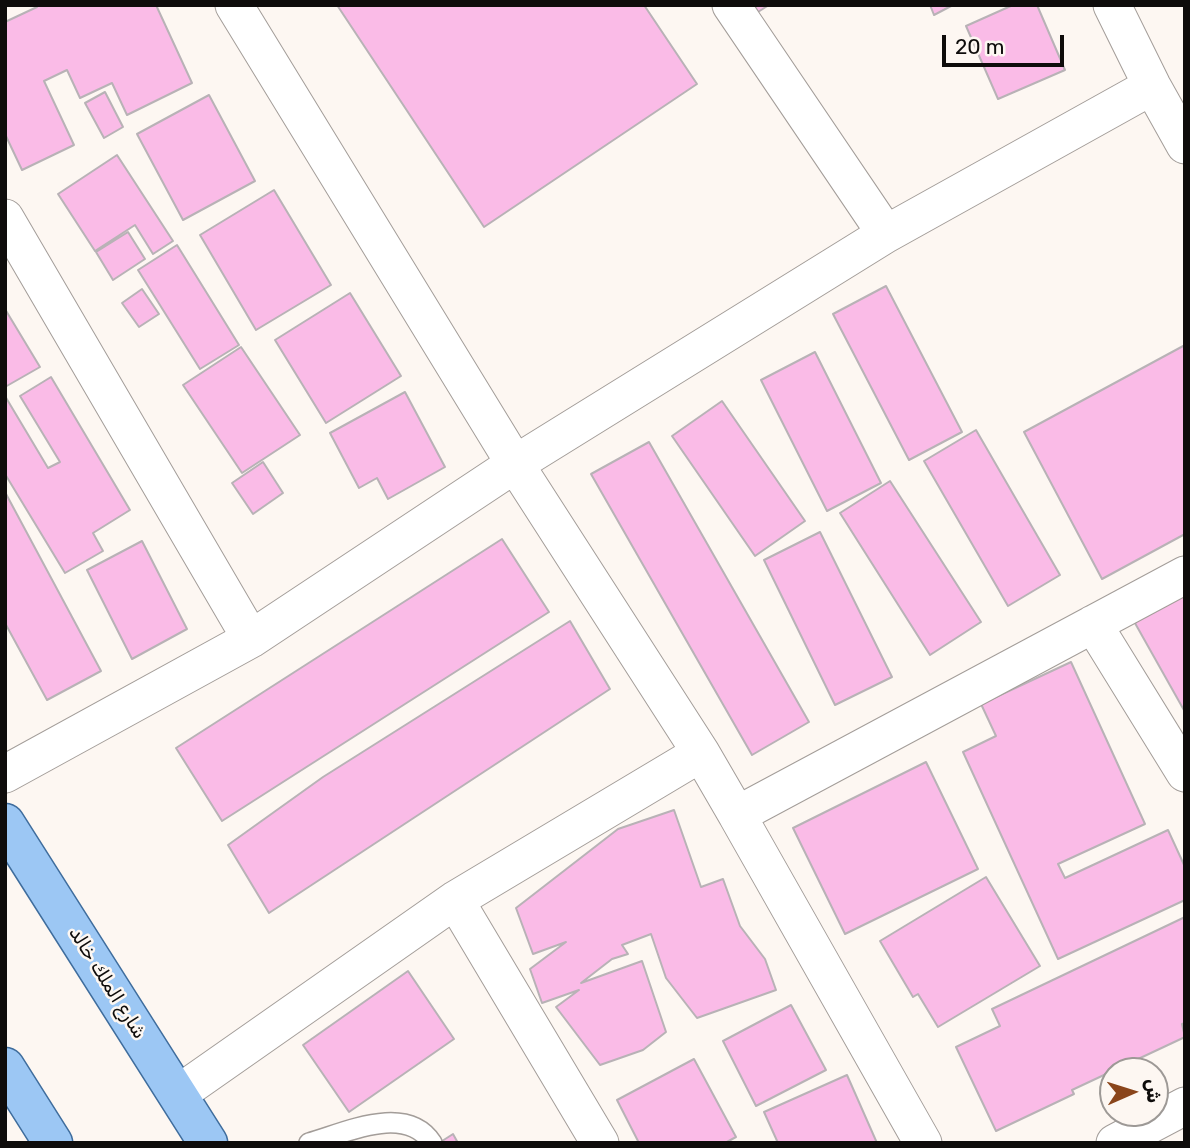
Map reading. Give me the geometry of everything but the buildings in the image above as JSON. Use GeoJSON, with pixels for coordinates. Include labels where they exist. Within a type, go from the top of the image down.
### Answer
{"type":"FeatureCollection","features":[{"type":"Feature","properties":{"kind":"main road","name":"شارع الملك خالد"},"geometry":{"type":"LineString","coordinates":[[5,823],[208,1143]]}},
{"type":"Feature","properties":{"kind":"main road"},"geometry":{"type":"LineString","coordinates":[[5,1067],[53,1143]]}},
{"type":"Feature","properties":{"kind":"street"},"geometry":{"type":"LineString","coordinates":[[234,5],[515,464],[701,753],[923,1143]]}},
{"type":"Feature","properties":{"kind":"street"},"geometry":{"type":"LineString","coordinates":[[731,5],[886,234]]}},
{"type":"Feature","properties":{"kind":"street"},"geometry":{"type":"LineString","coordinates":[[1112,5],[1185,145]]}},
{"type":"Feature","properties":{"kind":"street"},"geometry":{"type":"LineString","coordinates":[[5,774],[251,639],[515,464],[886,234],[1152,86]]}},
{"type":"Feature","properties":{"kind":"street"},"geometry":{"type":"LineString","coordinates":[[5,218],[251,639]]}},
{"type":"Feature","properties":{"kind":"street"},"geometry":{"type":"LineString","coordinates":[[737,815],[1185,575]]}},
{"type":"Feature","properties":{"kind":"street"},"geometry":{"type":"LineString","coordinates":[[1093,624],[1185,773]]}},
{"type":"Feature","properties":{"kind":"street"},"geometry":{"type":"LineString","coordinates":[[178,1094],[455,900],[701,753]]}},
{"type":"Feature","properties":{"kind":"street"},"geometry":{"type":"LineString","coordinates":[[455,900],[600,1143]]}},
{"type":"Feature","properties":{"kind":"street"},"geometry":{"type":"LineString","coordinates":[[1115,1143],[1185,1106]]}},
{"type":"Feature","properties":{"kind":"lane"},"geometry":{"type":"LineString","coordinates":[[309,1143],[383,1123],[405,1123],[425,1132],[432,1143]]}}]}
